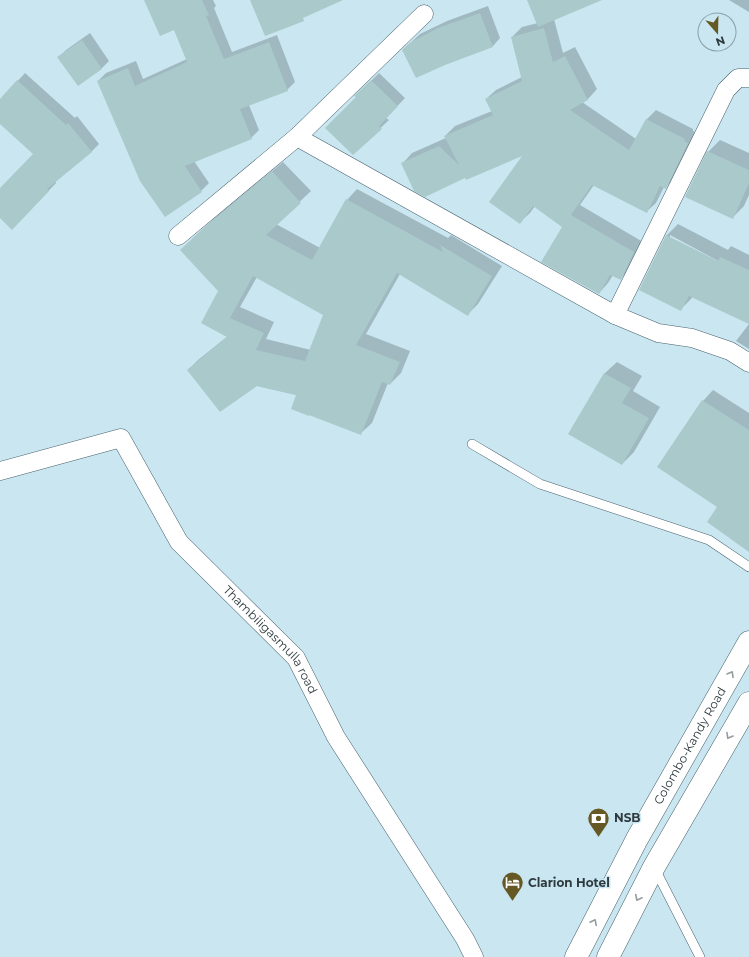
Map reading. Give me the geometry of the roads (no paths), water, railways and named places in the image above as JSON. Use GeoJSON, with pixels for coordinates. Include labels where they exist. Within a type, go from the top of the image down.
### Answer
{"type":"FeatureCollection","features":[{"type":"Feature","properties":{"kind":"highway","name":"Colombo-Kandy Road"},"geometry":{"type":"LineString","coordinates":[[576,957],[637,839],[749,642]]}},
{"type":"Feature","properties":{"kind":"highway"},"geometry":{"type":"LineString","coordinates":[[608,957],[654,867],[749,703]]}},
{"type":"Feature","properties":{"kind":"street"},"geometry":{"type":"LineString","coordinates":[[178,236],[297,137],[424,14]]}},
{"type":"Feature","properties":{"kind":"street"},"geometry":{"type":"LineString","coordinates":[[615,315],[726,90],[738,78],[749,78]]}},
{"type":"Feature","properties":{"kind":"street"},"geometry":{"type":"LineString","coordinates":[[297,137],[615,315],[658,333],[692,338],[730,351],[749,363]]}},
{"type":"Feature","properties":{"kind":"street","name":"Thambiligasmulla road"},"geometry":{"type":"LineString","coordinates":[[0,471],[121,438],[179,542],[296,658],[336,737],[465,939],[474,957]]}},
{"type":"Feature","properties":{"kind":"lane"},"geometry":{"type":"LineString","coordinates":[[472,444],[540,484],[709,540],[749,567]]}},
{"type":"Feature","properties":{"kind":"lane"},"geometry":{"type":"LineString","coordinates":[[654,867],[700,957]]}},
{"type":"Feature","properties":{"kind":"place","name":"NSB"},"geometry":{"type":"Point","coordinates":[598,838]}},
{"type":"Feature","properties":{"kind":"place","name":"Clarion Hotel"},"geometry":{"type":"Point","coordinates":[513,902]}}]}
